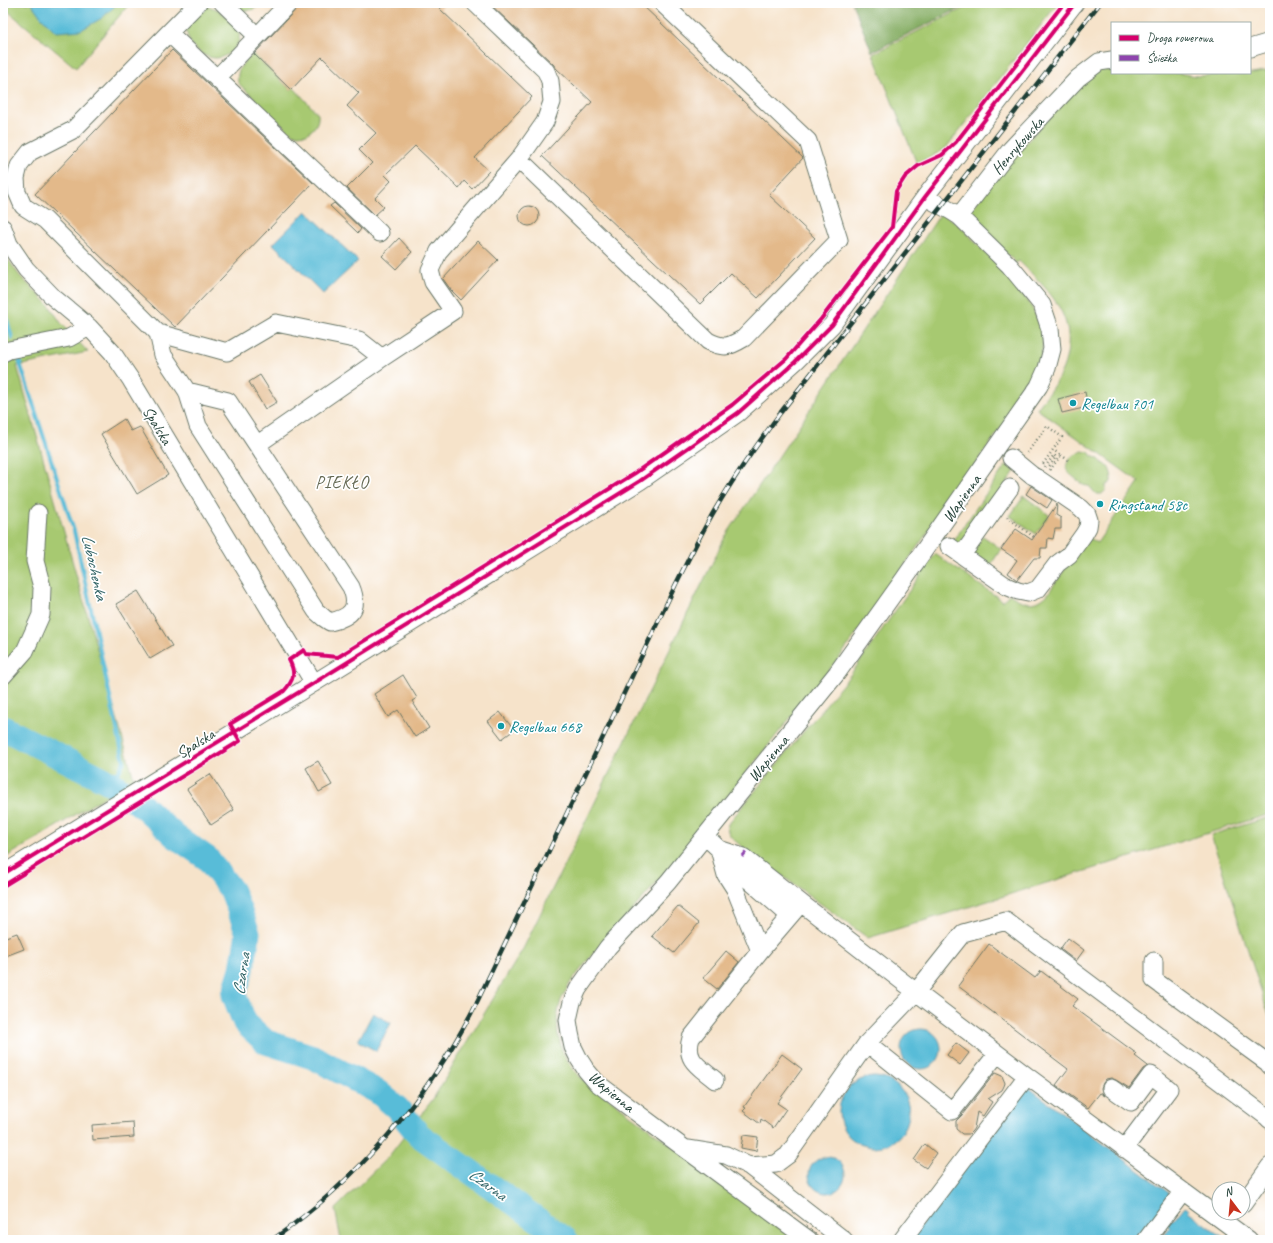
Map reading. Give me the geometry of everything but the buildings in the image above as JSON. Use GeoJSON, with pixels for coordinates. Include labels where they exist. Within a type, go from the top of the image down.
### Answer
{"type":"FeatureCollection","features":[{"type":"Feature","properties":{"kind":"street"},"geometry":{"type":"LineString","coordinates":[[198,3],[73,130],[30,152],[19,166],[16,178],[17,192],[23,206],[45,220],[158,333],[227,352],[276,323],[359,340],[382,358]]}},
{"type":"Feature","properties":{"kind":"street"},"geometry":{"type":"LineString","coordinates":[[223,3],[257,36]]}},
{"type":"Feature","properties":{"kind":"street"},"geometry":{"type":"LineString","coordinates":[[217,78],[289,3]]}},
{"type":"Feature","properties":{"kind":"street"},"geometry":{"type":"LineString","coordinates":[[258,444],[453,311],[433,282],[430,270],[439,251],[519,159],[545,122],[552,102],[550,82],[546,71],[475,3]]}},
{"type":"Feature","properties":{"kind":"street"},"geometry":{"type":"LineString","coordinates":[[519,159],[708,341],[719,347],[732,345],[744,338],[839,240],[808,141],[662,3]]}},
{"type":"Feature","properties":{"kind":"street","name":"Spalska"},"geometry":{"type":"LineString","coordinates":[[3,874],[640,481],[738,413],[795,362],[832,325],[925,197],[1075,3]]}},
{"type":"Feature","properties":{"kind":"street"},"geometry":{"type":"LineString","coordinates":[[169,33],[380,233]]}},
{"type":"Feature","properties":{"kind":"street"},"geometry":{"type":"LineString","coordinates":[[1251,48],[1270,42]]}},
{"type":"Feature","properties":{"kind":"street","name":"Henrykowska"},"geometry":{"type":"LineString","coordinates":[[959,216],[1011,149],[1078,78],[1099,62],[1111,60]]}},
{"type":"Feature","properties":{"kind":"street"},"geometry":{"type":"LineString","coordinates":[[925,197],[959,216]]}},
{"type":"Feature","properties":{"kind":"street","name":"Wapienna"},"geometry":{"type":"LineString","coordinates":[[809,1240],[597,1083],[586,1070],[573,1047],[568,1020],[572,1002],[578,989],[608,947],[668,882],[837,673],[1039,386],[1047,368],[1052,349],[1050,329],[1042,305],[1010,266],[959,216]]}},
{"type":"Feature","properties":{"kind":"street","name":"Spalska"},"geometry":{"type":"LineString","coordinates":[[3,228],[9,244],[26,269],[53,298],[89,327],[112,352],[131,380],[314,683]]}},
{"type":"Feature","properties":{"kind":"street"},"geometry":{"type":"LineString","coordinates":[[3,353],[9,350],[69,338],[89,327]]}},
{"type":"Feature","properties":{"kind":"street"},"geometry":{"type":"LineString","coordinates":[[158,333],[164,355],[187,391],[198,426],[316,611],[330,622],[342,619],[349,615],[355,606],[355,597],[351,587],[258,444],[228,401],[187,391]]}},
{"type":"Feature","properties":{"kind":"street"},"geometry":{"type":"LineString","coordinates":[[1010,488],[995,509],[955,551],[1006,586],[1028,593],[1038,589],[1057,564],[1069,555],[1088,527],[1089,520],[1081,508],[1041,475],[1014,462]]}},
{"type":"Feature","properties":{"kind":"street"},"geometry":{"type":"LineString","coordinates":[[3,676],[25,651],[42,614],[42,587],[35,561],[38,513]]}},
{"type":"Feature","properties":{"kind":"street"},"geometry":{"type":"LineString","coordinates":[[1057,564],[1060,550],[1080,523]]}},
{"type":"Feature","properties":{"kind":"street"},"geometry":{"type":"LineString","coordinates":[[705,836],[719,848],[734,867],[790,916]]}},
{"type":"Feature","properties":{"kind":"street"},"geometry":{"type":"LineString","coordinates":[[719,848],[743,857],[916,992],[1124,1149],[1183,1191],[1211,1207]]}},
{"type":"Feature","properties":{"kind":"street"},"geometry":{"type":"LineString","coordinates":[[719,848],[726,875],[735,889],[760,951]]}},
{"type":"Feature","properties":{"kind":"street"},"geometry":{"type":"LineString","coordinates":[[715,1080],[692,1060],[689,1053],[691,1038],[801,902]]}},
{"type":"Feature","properties":{"kind":"street"},"geometry":{"type":"LineString","coordinates":[[748,1166],[776,1164],[788,1155],[867,1043],[916,992],[963,933],[1006,921],[1270,1120]]}},
{"type":"Feature","properties":{"kind":"street"},"geometry":{"type":"LineString","coordinates":[[1154,962],[1154,980],[1268,1063],[1270,1066]]}},
{"type":"Feature","properties":{"kind":"street"},"geometry":{"type":"LineString","coordinates":[[867,1043],[952,1111],[997,1054]]}},
{"type":"Feature","properties":{"kind":"street"},"geometry":{"type":"LineString","coordinates":[[1111,1088],[1131,1102],[1151,1075],[1169,1089],[1124,1149]]}},
{"type":"Feature","properties":{"kind":"street"},"geometry":{"type":"LineString","coordinates":[[902,1240],[1027,1076]]}},
{"type":"Feature","properties":{"kind":"street"},"geometry":{"type":"LineString","coordinates":[[684,1148],[726,1155],[748,1166],[844,1240]]}},
{"type":"Feature","properties":{"kind":"street"},"geometry":{"type":"LineString","coordinates":[[1251,1193],[1270,1166]]}},
{"type":"Feature","properties":{"kind":"street"},"geometry":{"type":"LineString","coordinates":[[1146,1240],[1183,1191]]}},
{"type":"Feature","properties":{"kind":"street"},"geometry":{"type":"LineString","coordinates":[[1235,1221],[1249,1240]]}},
{"type":"Feature","properties":{"kind":"path"},"geometry":{"type":"LineString","coordinates":[[1014,462],[1047,426],[1062,437],[1048,458]]}},
{"type":"Feature","properties":{"kind":"path"},"geometry":{"type":"LineString","coordinates":[[1053,450],[1068,460]]}},
{"type":"Feature","properties":{"kind":"path"},"geometry":{"type":"LineString","coordinates":[[1054,455],[1056,457],[1041,475],[1054,455]]}},
{"type":"Feature","properties":{"kind":"path"},"geometry":{"type":"LineString","coordinates":[[1041,475],[1061,455]]}},
{"type":"Feature","properties":{"kind":"path"},"geometry":{"type":"LineString","coordinates":[[995,509],[1034,537]]}},
{"type":"Feature","properties":{"kind":"green space"},"geometry":{"type":"Polygon","coordinates":[[[3,3],[130,3],[76,68],[3,7],[3,3]]]}},
{"type":"Feature","properties":{"kind":"green space"},"geometry":{"type":"Polygon","coordinates":[[[230,3],[262,3],[254,9],[242,10],[230,3]]]}},
{"type":"Feature","properties":{"kind":"green space"},"geometry":{"type":"Polygon","coordinates":[[[852,3],[970,3],[872,52],[852,3]]]}},
{"type":"Feature","properties":{"kind":"green space"},"geometry":{"type":"Polygon","coordinates":[[[974,3],[1058,3],[945,149],[917,164],[873,54],[974,3]]]}},
{"type":"Feature","properties":{"kind":"green space"},"geometry":{"type":"Polygon","coordinates":[[[205,6],[214,8],[220,12],[235,26],[239,33],[238,42],[233,50],[221,57],[217,58],[204,55],[193,46],[189,40],[187,27],[189,20],[194,14],[205,6]]]}},
{"type":"Feature","properties":{"kind":"green space"},"geometry":{"type":"Polygon","coordinates":[[[253,54],[291,90],[293,87],[318,114],[316,126],[307,134],[298,135],[291,133],[238,83],[238,73],[241,66],[253,54]]]}},
{"type":"Feature","properties":{"kind":"green space"},"geometry":{"type":"Polygon","coordinates":[[[1111,67],[1111,74],[1184,74],[1197,76],[1251,74],[1270,70],[1270,814],[868,938],[737,843],[728,832],[728,824],[851,674],[935,554],[1003,601],[1009,594],[1024,602],[1038,602],[1047,595],[1087,537],[1097,543],[1139,482],[1037,409],[1055,384],[1063,368],[1068,351],[1068,335],[1065,321],[1059,308],[1041,284],[1019,261],[1016,263],[967,214],[1016,154],[1081,83],[1103,68],[1111,67]]]}},
{"type":"Feature","properties":{"kind":"green space"},"geometry":{"type":"Polygon","coordinates":[[[941,213],[958,224],[1000,267],[1019,289],[1034,312],[1039,323],[1043,342],[1039,364],[1027,391],[842,654],[692,840],[645,896],[593,954],[570,983],[561,1000],[557,1018],[558,1035],[563,1053],[579,1076],[798,1240],[341,1240],[335,1209],[389,1156],[433,1099],[523,949],[725,537],[941,213]]]}},
{"type":"Feature","properties":{"kind":"green space"},"geometry":{"type":"Polygon","coordinates":[[[3,252],[19,275],[49,305],[61,323],[88,352],[17,366],[134,779],[3,859],[3,252]]]}},
{"type":"Feature","properties":{"kind":"green space"},"geometry":{"type":"Polygon","coordinates":[[[1082,451],[1089,452],[1109,469],[1112,479],[1110,483],[1106,485],[1106,490],[1102,494],[1096,494],[1089,486],[1081,484],[1066,468],[1070,458],[1082,451]]]}},
{"type":"Feature","properties":{"kind":"green space"},"geometry":{"type":"Polygon","coordinates":[[[1006,465],[1015,471],[967,539],[961,544],[952,543],[1006,465]]]}},
{"type":"Feature","properties":{"kind":"green space"},"geometry":{"type":"Polygon","coordinates":[[[1024,496],[1049,515],[1036,534],[1010,516],[1024,496]]]}},
{"type":"Feature","properties":{"kind":"green space"},"geometry":{"type":"Polygon","coordinates":[[[983,536],[1001,549],[988,569],[974,558],[973,550],[983,536]]]}},
{"type":"Feature","properties":{"kind":"green space"},"geometry":{"type":"Polygon","coordinates":[[[1270,817],[1270,1019],[1211,835],[1270,817]]]}},
{"type":"Feature","properties":{"kind":"water"},"geometry":{"type":"Polygon","coordinates":[[[31,3],[118,3],[102,18],[81,30],[56,32],[41,17],[31,3]]]}},
{"type":"Feature","properties":{"kind":"water"},"geometry":{"type":"Polygon","coordinates":[[[306,211],[358,261],[323,294],[273,244],[306,211]]]}},
{"type":"Feature","properties":{"kind":"water"},"geometry":{"type":"Polygon","coordinates":[[[373,1013],[391,1023],[376,1051],[358,1041],[373,1013]]]}},
{"type":"Feature","properties":{"kind":"water"},"geometry":{"type":"Polygon","coordinates":[[[921,1029],[929,1031],[935,1035],[939,1041],[941,1049],[939,1057],[935,1063],[929,1067],[921,1069],[913,1067],[907,1063],[903,1057],[901,1049],[903,1041],[907,1035],[913,1031],[921,1029]]]}},
{"type":"Feature","properties":{"kind":"water"},"geometry":{"type":"Polygon","coordinates":[[[874,1077],[887,1080],[899,1087],[906,1099],[909,1112],[906,1125],[899,1137],[887,1144],[874,1147],[861,1144],[849,1137],[842,1125],[839,1112],[842,1099],[849,1087],[861,1080],[874,1077]]]}},
{"type":"Feature","properties":{"kind":"water"},"geometry":{"type":"Polygon","coordinates":[[[1028,1087],[1169,1193],[1170,1202],[1142,1240],[913,1240],[913,1235],[1028,1087]]]}},
{"type":"Feature","properties":{"kind":"water"},"geometry":{"type":"Polygon","coordinates":[[[831,1157],[840,1162],[844,1168],[844,1182],[840,1188],[831,1193],[823,1193],[814,1188],[810,1182],[809,1171],[814,1162],[820,1158],[831,1157]]]}},
{"type":"Feature","properties":{"kind":"water"},"geometry":{"type":"Polygon","coordinates":[[[1185,1206],[1189,1210],[1188,1211],[1227,1240],[1160,1240],[1170,1227],[1165,1223],[1169,1218],[1173,1221],[1185,1206]]]}},
{"type":"Feature","properties":{"kind":"waterway","name":"Lubochenka"},"geometry":{"type":"LineString","coordinates":[[3,305],[12,338]]}},
{"type":"Feature","properties":{"kind":"waterway","name":"Lubochenka"},"geometry":{"type":"LineString","coordinates":[[18,357],[74,531],[124,761],[113,784]]}},
{"type":"Feature","properties":{"kind":"waterway","name":"Czarna"},"geometry":{"type":"LineString","coordinates":[[3,728],[113,784],[146,809],[175,836],[208,859],[232,891],[248,933],[242,969],[234,995],[245,1023],[266,1042],[313,1057],[378,1092],[397,1108],[419,1135],[566,1240]]}},
{"type":"Feature","properties":{"kind":"railway"},"geometry":{"type":"LineString","coordinates":[[272,1240],[334,1191],[362,1163],[389,1134],[436,1072],[476,1004],[675,586],[710,517],[747,459],[781,412],[1100,3]]}},
{"type":"Feature","properties":{"kind":"marked path"},"geometry":{"type":"LineString","coordinates":[[742,857],[746,852]]}},
{"type":"Feature","properties":{"kind":"cycle path"},"geometry":{"type":"LineString","coordinates":[[3,886],[240,741],[230,724],[284,691],[292,680],[293,676],[293,669],[289,660],[304,650],[306,654],[338,657],[635,473],[732,405],[786,359],[821,319],[892,227],[896,191],[905,177],[918,166],[942,155],[956,142],[1064,3]]}},
{"type":"Feature","properties":{"kind":"cycle path"},"geometry":{"type":"LineString","coordinates":[[3,874],[640,481],[738,413],[795,362],[832,325],[925,197],[1075,3]]}},
{"type":"Feature","properties":{"kind":"place","name":"Regelbau 701"},"geometry":{"type":"Point","coordinates":[1073,403]}},
{"type":"Feature","properties":{"kind":"place","name":"Ringstand 58c"},"geometry":{"type":"Point","coordinates":[1100,504]}},
{"type":"Feature","properties":{"kind":"place","name":"Regelbau 668"},"geometry":{"type":"Point","coordinates":[501,726]}},
{"type":"Feature","properties":{"kind":"district","name":"PIEKŁO"},"geometry":{"type":"Point","coordinates":[342,482]}}]}
